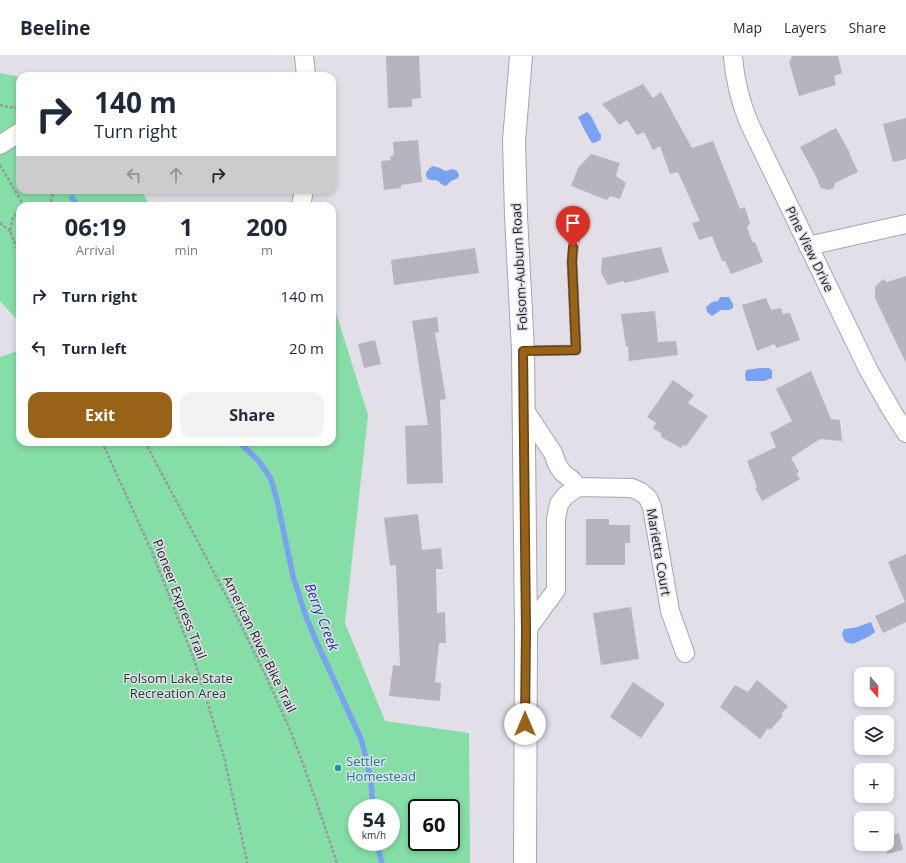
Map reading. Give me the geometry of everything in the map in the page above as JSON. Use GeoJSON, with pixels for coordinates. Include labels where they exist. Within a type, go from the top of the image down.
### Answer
{"type":"FeatureCollection","features":[{"type":"Feature","properties":{"kind":"main road","name":"Folsom-Auburn Road"},"geometry":{"type":"LineString","coordinates":[[521,56],[514,141],[524,409],[526,631],[524,863]]}},
{"type":"Feature","properties":{"kind":"street"},"geometry":{"type":"LineString","coordinates":[[304,56],[306,72]]}},
{"type":"Feature","properties":{"kind":"street","name":"Pine View Drive"},"geometry":{"type":"LineString","coordinates":[[733,57],[734,74],[738,91],[749,123],[869,371],[906,433]]}},
{"type":"Feature","properties":{"kind":"street"},"geometry":{"type":"LineString","coordinates":[[0,145],[16,135]]}},
{"type":"Feature","properties":{"kind":"street"},"geometry":{"type":"LineString","coordinates":[[808,246],[906,224]]}},
{"type":"Feature","properties":{"kind":"street"},"geometry":{"type":"LineString","coordinates":[[524,409],[554,453],[557,464],[563,473],[578,487],[564,496],[559,504],[556,519],[556,590],[526,631]]}},
{"type":"Feature","properties":{"kind":"street","name":"Marietta Court"},"geometry":{"type":"LineString","coordinates":[[578,487],[632,488],[641,492],[648,498],[652,507],[670,611],[685,653]]}},
{"type":"Feature","properties":{"kind":"lane"},"geometry":{"type":"LineString","coordinates":[[523,351],[576,350],[572,261],[575,233]]}},
{"type":"Feature","properties":{"kind":"path"},"geometry":{"type":"LineString","coordinates":[[0,105],[16,108]]}},
{"type":"Feature","properties":{"kind":"path"},"geometry":{"type":"LineString","coordinates":[[0,165],[16,194]]}},
{"type":"Feature","properties":{"kind":"path"},"geometry":{"type":"LineString","coordinates":[[10,231],[13,218],[16,215]]}},
{"type":"Feature","properties":{"kind":"path"},"geometry":{"type":"LineString","coordinates":[[0,223],[10,231],[16,247]]}},
{"type":"Feature","properties":{"kind":"path","name":"Pioneer Express Trail"},"geometry":{"type":"LineString","coordinates":[[104,446],[152,552],[195,662],[224,757],[246,863]]}},
{"type":"Feature","properties":{"kind":"path","name":"American River Bike Trail"},"geometry":{"type":"LineString","coordinates":[[147,446],[230,603],[278,704],[309,778],[337,863]]}},
{"type":"Feature","properties":{"kind":"green space"},"geometry":{"type":"Polygon","coordinates":[[[0,73],[16,76],[16,194],[143,194],[148,202],[16,202],[16,319],[0,301],[0,73]]]}},
{"type":"Feature","properties":{"kind":"green space","name":"Folsom Lake State Recreation Area"},"geometry":{"type":"Polygon","coordinates":[[[336,313],[368,415],[345,623],[385,721],[469,733],[470,863],[0,863],[0,357],[16,351],[16,446],[336,446],[336,313]]]}},
{"type":"Feature","properties":{"kind":"water"},"geometry":{"type":"Polygon","coordinates":[[[587,112],[591,116],[601,135],[601,139],[597,142],[592,143],[578,117],[587,112]]]}},
{"type":"Feature","properties":{"kind":"water"},"geometry":{"type":"Polygon","coordinates":[[[433,166],[445,171],[453,169],[457,171],[459,175],[458,178],[451,181],[446,186],[442,185],[437,180],[429,180],[426,173],[433,166]]]}},
{"type":"Feature","properties":{"kind":"water"},"geometry":{"type":"Polygon","coordinates":[[[720,297],[729,297],[733,304],[733,308],[729,310],[721,310],[712,316],[707,312],[706,307],[712,302],[718,301],[720,297]]]}},
{"type":"Feature","properties":{"kind":"water"},"geometry":{"type":"Polygon","coordinates":[[[769,368],[772,370],[772,378],[764,381],[746,381],[746,370],[769,368]]]}},
{"type":"Feature","properties":{"kind":"water"},"geometry":{"type":"Polygon","coordinates":[[[871,622],[875,632],[870,636],[853,644],[845,642],[842,634],[844,629],[854,628],[871,622]]]}},
{"type":"Feature","properties":{"kind":"building"},"geometry":{"type":"Polygon","coordinates":[[[386,56],[419,56],[421,98],[412,99],[412,107],[388,108],[386,56]]]}},
{"type":"Feature","properties":{"kind":"building"},"geometry":{"type":"Polygon","coordinates":[[[792,56],[838,56],[842,73],[834,76],[836,85],[799,96],[789,62],[792,56]]]}},
{"type":"Feature","properties":{"kind":"building"},"geometry":{"type":"Polygon","coordinates":[[[643,84],[653,98],[661,92],[692,148],[713,141],[740,209],[745,207],[750,224],[747,227],[752,241],[756,244],[763,262],[731,274],[725,261],[722,261],[712,236],[699,240],[692,223],[700,221],[678,172],[670,174],[660,146],[653,150],[644,132],[637,135],[627,120],[619,125],[602,104],[643,84]]]}},
{"type":"Feature","properties":{"kind":"building"},"geometry":{"type":"Polygon","coordinates":[[[906,118],[906,159],[893,162],[883,124],[906,118]]]}},
{"type":"Feature","properties":{"kind":"building"},"geometry":{"type":"Polygon","coordinates":[[[836,128],[850,153],[858,172],[835,183],[834,188],[828,190],[821,188],[800,147],[836,128]]]}},
{"type":"Feature","properties":{"kind":"building"},"geometry":{"type":"Polygon","coordinates":[[[418,140],[422,182],[401,185],[401,188],[384,190],[381,161],[391,160],[390,156],[394,155],[393,142],[418,140]]]}},
{"type":"Feature","properties":{"kind":"building"},"geometry":{"type":"Polygon","coordinates":[[[591,154],[620,163],[616,176],[626,183],[620,199],[610,196],[607,200],[571,186],[578,168],[591,154]]]}},
{"type":"Feature","properties":{"kind":"building"},"geometry":{"type":"Polygon","coordinates":[[[661,247],[669,272],[625,283],[623,281],[608,285],[601,273],[602,258],[661,247]]]}},
{"type":"Feature","properties":{"kind":"building"},"geometry":{"type":"Polygon","coordinates":[[[475,248],[479,273],[394,285],[391,260],[475,248]]]}},
{"type":"Feature","properties":{"kind":"building"},"geometry":{"type":"Polygon","coordinates":[[[906,276],[906,363],[875,298],[875,287],[883,279],[887,282],[906,276]]]}},
{"type":"Feature","properties":{"kind":"building"},"geometry":{"type":"Polygon","coordinates":[[[766,298],[771,310],[781,308],[783,314],[790,313],[800,340],[777,348],[774,344],[757,351],[742,305],[766,298]]]}},
{"type":"Feature","properties":{"kind":"building"},"geometry":{"type":"Polygon","coordinates":[[[655,311],[658,342],[676,341],[678,355],[629,361],[628,346],[626,346],[621,314],[655,311]]]}},
{"type":"Feature","properties":{"kind":"building"},"geometry":{"type":"Polygon","coordinates":[[[437,317],[439,332],[435,333],[446,399],[440,400],[443,483],[407,484],[405,426],[428,425],[412,321],[437,317]]]}},
{"type":"Feature","properties":{"kind":"building"},"geometry":{"type":"Polygon","coordinates":[[[375,340],[381,364],[364,368],[358,344],[375,340]]]}},
{"type":"Feature","properties":{"kind":"building"},"geometry":{"type":"Polygon","coordinates":[[[811,371],[831,419],[840,420],[842,441],[820,439],[791,458],[799,472],[796,474],[800,479],[762,501],[755,488],[757,487],[747,461],[776,447],[770,433],[792,421],[776,389],[811,371]]]}},
{"type":"Feature","properties":{"kind":"building"},"geometry":{"type":"Polygon","coordinates":[[[673,380],[694,395],[688,403],[708,416],[686,446],[683,445],[681,448],[661,437],[661,433],[653,429],[656,423],[647,417],[673,380]]]}},
{"type":"Feature","properties":{"kind":"building"},"geometry":{"type":"Polygon","coordinates":[[[418,514],[422,550],[441,548],[443,569],[436,569],[437,613],[445,612],[446,643],[439,643],[435,682],[441,683],[440,701],[389,696],[393,665],[400,666],[396,565],[390,566],[384,518],[418,514]]]}},
{"type":"Feature","properties":{"kind":"building"},"geometry":{"type":"Polygon","coordinates":[[[586,519],[609,519],[609,525],[630,525],[630,543],[625,543],[625,565],[586,565],[586,519]]]}},
{"type":"Feature","properties":{"kind":"building"},"geometry":{"type":"Polygon","coordinates":[[[906,554],[906,622],[883,633],[875,616],[905,602],[888,562],[906,554]]]}},
{"type":"Feature","properties":{"kind":"building"},"geometry":{"type":"Polygon","coordinates":[[[631,607],[639,659],[601,665],[593,613],[631,607]]]}},
{"type":"Feature","properties":{"kind":"building"},"geometry":{"type":"Polygon","coordinates":[[[757,680],[788,706],[781,714],[783,716],[770,730],[768,728],[760,739],[720,707],[735,685],[748,692],[757,680]]]}},
{"type":"Feature","properties":{"kind":"building"},"geometry":{"type":"Polygon","coordinates":[[[633,682],[665,704],[641,738],[610,717],[633,682]]]}},
{"type":"Feature","properties":{"kind":"building"},"geometry":{"type":"Polygon","coordinates":[[[899,833],[903,850],[887,854],[887,851],[894,851],[894,834],[899,833]]]}},
{"type":"Feature","properties":{"kind":"waterway","name":"Berry Creek"},"geometry":{"type":"LineString","coordinates":[[72,198],[75,202]]}},
{"type":"Feature","properties":{"kind":"waterway","name":"Berry Creek"},"geometry":{"type":"LineString","coordinates":[[243,446],[258,460],[271,479],[277,500],[293,576],[305,614],[361,739],[371,782],[372,799]]}},
{"type":"Feature","properties":{"kind":"waterway","name":"Berry Creek"},"geometry":{"type":"LineString","coordinates":[[379,851],[382,863]]}},
{"type":"Feature","properties":{"kind":"place","name":"Settler Homestead"},"geometry":{"type":"Point","coordinates":[338,768]}},
{"type":"Feature","properties":{"kind":"route"},"geometry":{"type":"LineString","coordinates":[[525,724],[526,631],[523,351],[576,350],[572,261],[573,247]]}}]}
